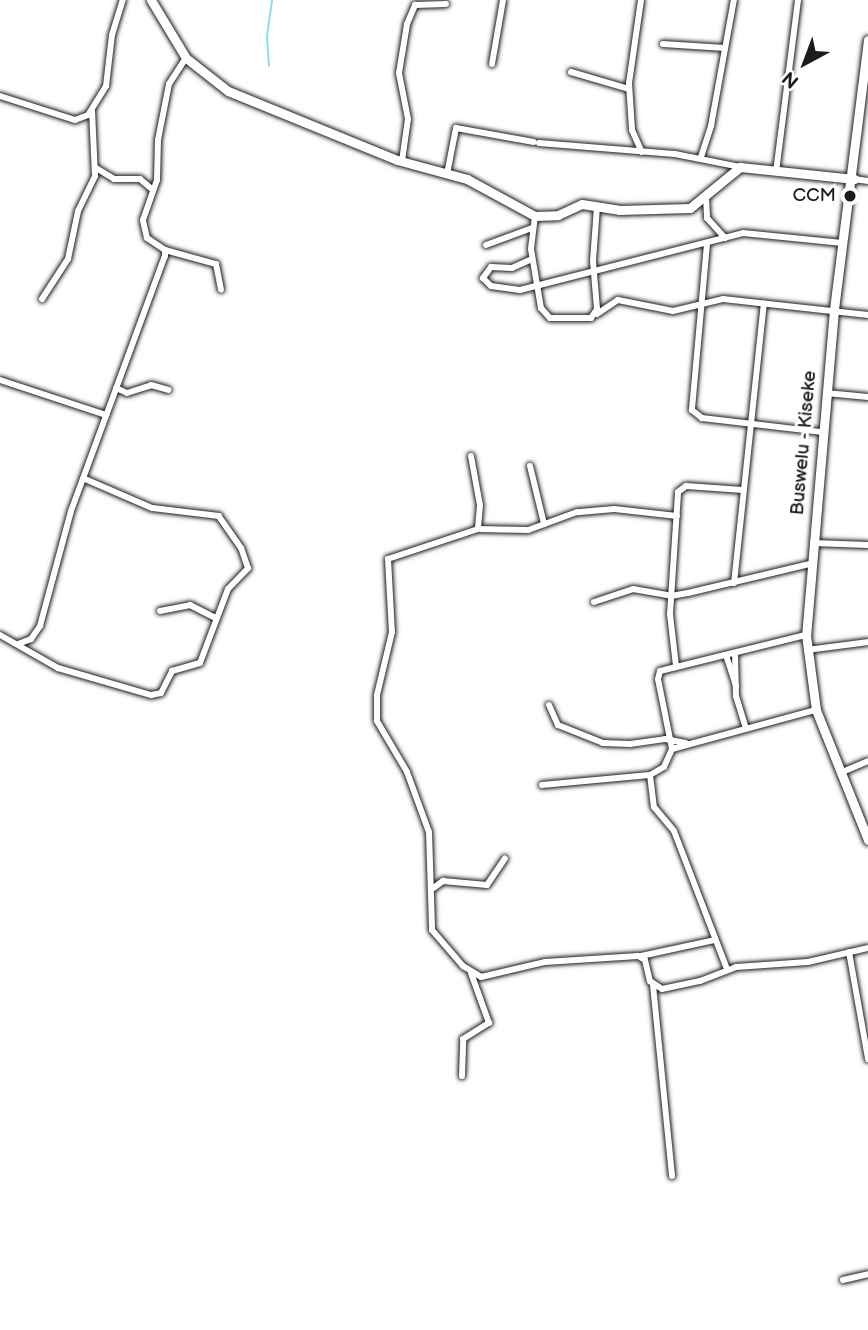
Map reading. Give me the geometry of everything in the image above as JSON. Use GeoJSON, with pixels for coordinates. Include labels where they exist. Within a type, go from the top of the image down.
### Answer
{"type":"FeatureCollection","features":[{"type":"Feature","properties":{"kind":"main road"},"geometry":{"type":"LineString","coordinates":[[151,0],[186,58],[228,91],[402,161],[467,179],[535,216],[558,215],[582,204],[673,211],[690,208],[740,167],[854,179]]}},
{"type":"Feature","properties":{"kind":"main road","name":"Buswelu - Kiseke"},"geometry":{"type":"LineString","coordinates":[[868,40],[854,179],[834,310],[810,564],[806,635],[816,710],[868,840]]}},
{"type":"Feature","properties":{"kind":"street"},"geometry":{"type":"LineString","coordinates":[[42,299],[68,259],[78,211],[96,168],[90,135],[92,111],[106,86],[112,35],[123,0]]}},
{"type":"Feature","properties":{"kind":"street"},"geometry":{"type":"LineString","coordinates":[[492,64],[503,0]]}},
{"type":"Feature","properties":{"kind":"street"},"geometry":{"type":"LineString","coordinates":[[641,0],[629,89],[632,130],[642,152]]}},
{"type":"Feature","properties":{"kind":"street"},"geometry":{"type":"LineString","coordinates":[[701,157],[734,0]]}},
{"type":"Feature","properties":{"kind":"street"},"geometry":{"type":"LineString","coordinates":[[776,172],[798,0]]}},
{"type":"Feature","properties":{"kind":"street"},"geometry":{"type":"LineString","coordinates":[[402,161],[408,119],[399,74],[407,24],[415,5],[446,4]]}},
{"type":"Feature","properties":{"kind":"street"},"geometry":{"type":"LineString","coordinates":[[663,44],[725,48]]}},
{"type":"Feature","properties":{"kind":"street"},"geometry":{"type":"LineString","coordinates":[[186,58],[169,84],[144,232],[165,250],[216,264],[221,290]]}},
{"type":"Feature","properties":{"kind":"street"},"geometry":{"type":"LineString","coordinates":[[571,72],[629,89]]}},
{"type":"Feature","properties":{"kind":"street"},"geometry":{"type":"LineString","coordinates":[[0,96],[75,120],[92,111]]}},
{"type":"Feature","properties":{"kind":"street"},"geometry":{"type":"LineString","coordinates":[[447,174],[456,128],[537,142],[701,157],[740,167]]}},
{"type":"Feature","properties":{"kind":"street"},"geometry":{"type":"LineString","coordinates":[[96,168],[114,179],[140,179],[153,190]]}},
{"type":"Feature","properties":{"kind":"street"},"geometry":{"type":"LineString","coordinates":[[854,179],[868,180]]}},
{"type":"Feature","properties":{"kind":"street"},"geometry":{"type":"LineString","coordinates":[[706,197],[707,218],[724,238]]}},
{"type":"Feature","properties":{"kind":"street"},"geometry":{"type":"LineString","coordinates":[[597,206],[594,274],[597,314]]}},
{"type":"Feature","properties":{"kind":"street"},"geometry":{"type":"LineString","coordinates":[[535,216],[532,228],[532,259],[541,308],[550,318],[591,318],[618,300],[673,311],[723,299],[868,315]]}},
{"type":"Feature","properties":{"kind":"street"},"geometry":{"type":"LineString","coordinates":[[486,245],[532,228]]}},
{"type":"Feature","properties":{"kind":"street"},"geometry":{"type":"LineString","coordinates":[[532,259],[512,268],[491,267],[483,278],[491,286],[506,290],[536,286],[594,274],[724,238],[752,233],[843,243]]}},
{"type":"Feature","properties":{"kind":"street"},"geometry":{"type":"LineString","coordinates":[[707,244],[704,305],[692,410],[702,418],[822,432]]}},
{"type":"Feature","properties":{"kind":"street"},"geometry":{"type":"LineString","coordinates":[[18,644],[31,639],[40,626],[54,564],[165,250]]}},
{"type":"Feature","properties":{"kind":"street"},"geometry":{"type":"LineString","coordinates":[[734,583],[764,304]]}},
{"type":"Feature","properties":{"kind":"street"},"geometry":{"type":"LineString","coordinates":[[0,380],[106,415]]}},
{"type":"Feature","properties":{"kind":"street"},"geometry":{"type":"LineString","coordinates":[[116,388],[129,393],[151,385],[168,390]]}},
{"type":"Feature","properties":{"kind":"street"},"geometry":{"type":"LineString","coordinates":[[827,393],[868,397]]}},
{"type":"Feature","properties":{"kind":"street"},"geometry":{"type":"LineString","coordinates":[[471,456],[480,505],[478,529]]}},
{"type":"Feature","properties":{"kind":"street"},"geometry":{"type":"LineString","coordinates":[[530,466],[544,524]]}},
{"type":"Feature","properties":{"kind":"street"},"geometry":{"type":"LineString","coordinates":[[0,635],[58,668],[102,684],[157,695],[172,671],[200,663],[214,617],[228,589],[249,564],[220,518],[152,508],[85,480]]}},
{"type":"Feature","properties":{"kind":"street"},"geometry":{"type":"LineString","coordinates":[[676,666],[670,648],[678,492],[686,486],[743,490]]}},
{"type":"Feature","properties":{"kind":"street"},"geometry":{"type":"LineString","coordinates":[[462,1076],[463,1039],[489,1023],[471,973],[432,930],[431,843],[425,819],[407,772],[377,722],[377,695],[392,632],[388,563],[396,553],[438,545],[478,529],[528,530],[594,510],[677,516]]}},
{"type":"Feature","properties":{"kind":"street"},"geometry":{"type":"LineString","coordinates":[[813,543],[868,545]]}},
{"type":"Feature","properties":{"kind":"street"},"geometry":{"type":"LineString","coordinates":[[594,602],[633,589],[671,596],[810,564]]}},
{"type":"Feature","properties":{"kind":"street"},"geometry":{"type":"LineString","coordinates":[[160,611],[190,605],[214,617]]}},
{"type":"Feature","properties":{"kind":"street"},"geometry":{"type":"LineString","coordinates":[[542,785],[650,775],[664,767],[672,749],[658,679],[660,671],[806,635]]}},
{"type":"Feature","properties":{"kind":"street"},"geometry":{"type":"LineString","coordinates":[[807,650],[868,642]]}},
{"type":"Feature","properties":{"kind":"street"},"geometry":{"type":"LineString","coordinates":[[735,653],[736,686]]}},
{"type":"Feature","properties":{"kind":"street"},"geometry":{"type":"LineString","coordinates":[[726,655],[745,726]]}},
{"type":"Feature","properties":{"kind":"street"},"geometry":{"type":"LineString","coordinates":[[549,705],[558,725],[603,743],[670,739],[687,743]]}},
{"type":"Feature","properties":{"kind":"street"},"geometry":{"type":"LineString","coordinates":[[672,749],[745,726],[816,710]]}},
{"type":"Feature","properties":{"kind":"street"},"geometry":{"type":"LineString","coordinates":[[840,773],[868,761]]}},
{"type":"Feature","properties":{"kind":"street"},"geometry":{"type":"LineString","coordinates":[[650,775],[654,807],[674,831],[727,969]]}},
{"type":"Feature","properties":{"kind":"street"},"geometry":{"type":"LineString","coordinates":[[431,891],[443,881],[487,885],[505,858]]}},
{"type":"Feature","properties":{"kind":"street"},"geometry":{"type":"LineString","coordinates":[[471,973],[489,977],[545,962],[641,956],[715,940]]}},
{"type":"Feature","properties":{"kind":"street"},"geometry":{"type":"LineString","coordinates":[[653,985],[667,988],[700,981],[727,969],[808,962],[868,947]]}},
{"type":"Feature","properties":{"kind":"street"},"geometry":{"type":"LineString","coordinates":[[849,952],[868,1059]]}},
{"type":"Feature","properties":{"kind":"street"},"geometry":{"type":"LineString","coordinates":[[641,956],[653,985],[672,1176]]}},
{"type":"Feature","properties":{"kind":"street"},"geometry":{"type":"LineString","coordinates":[[843,1280],[868,1274]]}},
{"type":"Feature","properties":{"kind":"waterway"},"geometry":{"type":"LineString","coordinates":[[269,66],[267,36],[272,0]]}},
{"type":"Feature","properties":{"kind":"place","name":"CCM"},"geometry":{"type":"Point","coordinates":[850,196]}}]}
